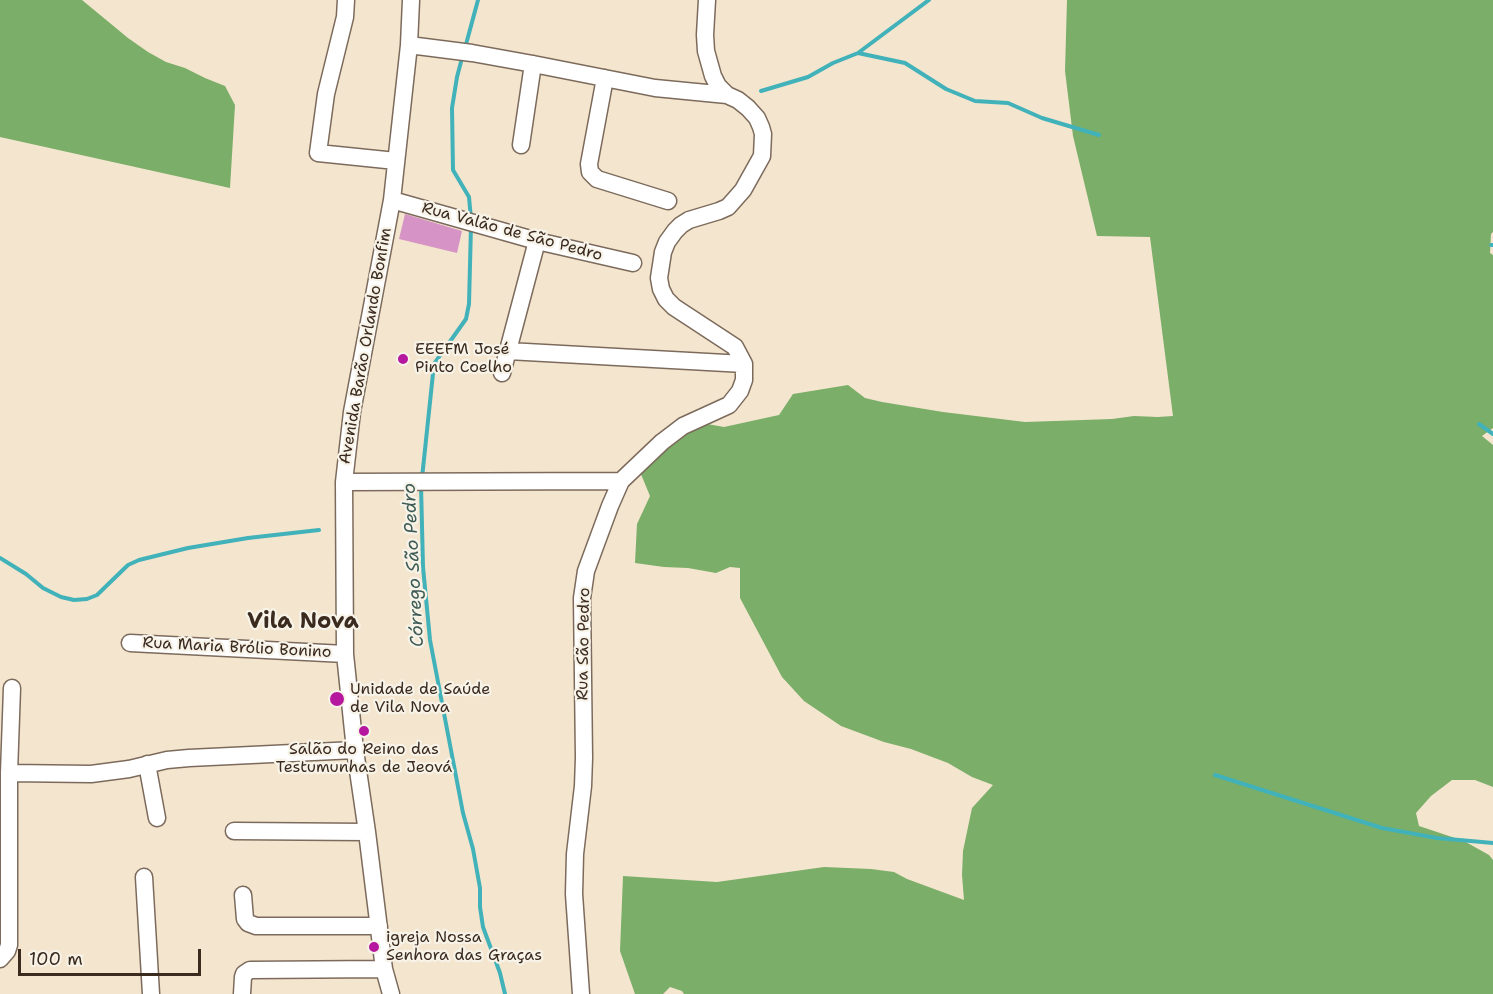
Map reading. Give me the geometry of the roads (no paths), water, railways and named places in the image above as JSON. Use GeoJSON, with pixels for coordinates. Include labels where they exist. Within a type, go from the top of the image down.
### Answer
{"type":"FeatureCollection","features":[{"type":"Feature","properties":{"kind":"street"},"geometry":{"type":"LineString","coordinates":[[346,0],[345,17],[326,94],[318,153],[396,161]]}},
{"type":"Feature","properties":{"kind":"street","name":"Avenida Barão Orlando Bonfim"},"geometry":{"type":"LineString","coordinates":[[390,994],[384,969],[368,832],[355,750],[345,654],[344,482],[352,412],[392,200],[409,45],[411,0]]}},
{"type":"Feature","properties":{"kind":"street"},"geometry":{"type":"LineString","coordinates":[[707,0],[705,35],[709,64],[718,86],[728,96]]}},
{"type":"Feature","properties":{"kind":"street"},"geometry":{"type":"LineString","coordinates":[[409,45],[533,64],[655,88],[728,96],[748,108],[761,127],[762,156],[743,190],[728,207],[689,220],[675,231],[663,252],[659,278],[666,298],[674,307],[735,347],[744,363]]}},
{"type":"Feature","properties":{"kind":"street"},"geometry":{"type":"LineString","coordinates":[[521,145],[533,64]]}},
{"type":"Feature","properties":{"kind":"street"},"geometry":{"type":"LineString","coordinates":[[605,78],[589,164],[590,172],[597,179],[668,201]]}},
{"type":"Feature","properties":{"kind":"street","name":"Rua Valão de São Pedro"},"geometry":{"type":"LineString","coordinates":[[392,200],[537,241],[633,263]]}},
{"type":"Feature","properties":{"kind":"street"},"geometry":{"type":"LineString","coordinates":[[502,373],[537,241]]}},
{"type":"Feature","properties":{"kind":"street"},"geometry":{"type":"LineString","coordinates":[[508,351],[744,363]]}},
{"type":"Feature","properties":{"kind":"street","name":"Rua São Pedro"},"geometry":{"type":"LineString","coordinates":[[581,994],[574,894],[575,854],[583,786],[582,598],[586,571],[621,481],[662,442],[683,426],[729,405],[743,386],[744,363]]}},
{"type":"Feature","properties":{"kind":"street"},"geometry":{"type":"LineString","coordinates":[[344,482],[621,481]]}},
{"type":"Feature","properties":{"kind":"street","name":"Rua Maria Brólio Bonino"},"geometry":{"type":"LineString","coordinates":[[130,643],[345,654]]}},
{"type":"Feature","properties":{"kind":"street"},"geometry":{"type":"LineString","coordinates":[[0,959],[9,945],[9,773],[12,688]]}},
{"type":"Feature","properties":{"kind":"street"},"geometry":{"type":"LineString","coordinates":[[9,773],[91,774],[189,758],[355,750]]}},
{"type":"Feature","properties":{"kind":"street"},"geometry":{"type":"LineString","coordinates":[[147,764],[156,818]]}},
{"type":"Feature","properties":{"kind":"street"},"geometry":{"type":"LineString","coordinates":[[234,831],[368,832]]}},
{"type":"Feature","properties":{"kind":"street"},"geometry":{"type":"LineString","coordinates":[[144,877],[151,994]]}},
{"type":"Feature","properties":{"kind":"street"},"geometry":{"type":"LineString","coordinates":[[243,895],[245,919],[256,927],[379,926]]}},
{"type":"Feature","properties":{"kind":"street"},"geometry":{"type":"LineString","coordinates":[[242,994],[243,977],[250,969],[384,969]]}},
{"type":"Feature","properties":{"kind":"waterway","name":"Córrego São Pedro"},"geometry":{"type":"LineString","coordinates":[[465,48],[478,0]]}},
{"type":"Feature","properties":{"kind":"waterway"},"geometry":{"type":"LineString","coordinates":[[761,91],[808,77],[833,63],[858,53],[929,0]]}},
{"type":"Feature","properties":{"kind":"waterway"},"geometry":{"type":"LineString","coordinates":[[858,53],[905,63],[946,89],[975,101],[1008,103],[1042,118],[1099,135]]}},
{"type":"Feature","properties":{"kind":"waterway","name":"Córrego São Pedro"},"geometry":{"type":"LineString","coordinates":[[462,58],[452,108],[453,170],[469,197],[471,219]]}},
{"type":"Feature","properties":{"kind":"waterway","name":"Córrego São Pedro"},"geometry":{"type":"LineString","coordinates":[[422,478],[434,364],[466,319],[469,304],[471,226]]}},
{"type":"Feature","properties":{"kind":"waterway"},"geometry":{"type":"LineString","coordinates":[[1479,424],[1493,434]]}},
{"type":"Feature","properties":{"kind":"waterway","name":"Córrego São Pedro"},"geometry":{"type":"LineString","coordinates":[[421,485],[423,567],[430,640],[463,813],[473,849],[480,888],[483,927],[500,973],[505,994]]}},
{"type":"Feature","properties":{"kind":"waterway"},"geometry":{"type":"LineString","coordinates":[[0,558],[43,588],[61,597],[74,600],[87,599],[97,595],[128,565],[139,560],[188,548],[319,530]]}},
{"type":"Feature","properties":{"kind":"waterway"},"geometry":{"type":"LineString","coordinates":[[1215,775],[1382,828],[1437,838],[1493,843]]}},
{"type":"Feature","properties":{"kind":"place","name":"EEEFM José Pinto Coelho"},"geometry":{"type":"Point","coordinates":[403,359]}},
{"type":"Feature","properties":{"kind":"place","name":"Unidade de Saúde de Vila Nova"},"geometry":{"type":"Point","coordinates":[337,699]}},
{"type":"Feature","properties":{"kind":"place","name":"Salão do Reino das Testumunhas de Jeová"},"geometry":{"type":"Point","coordinates":[364,731]}},
{"type":"Feature","properties":{"kind":"place","name":"igreja Nossa Senhora das Graças"},"geometry":{"type":"Point","coordinates":[374,947]}},
{"type":"Feature","properties":{"kind":"district","name":"Vila Nova"},"geometry":{"type":"Point","coordinates":[303,622]}}]}
